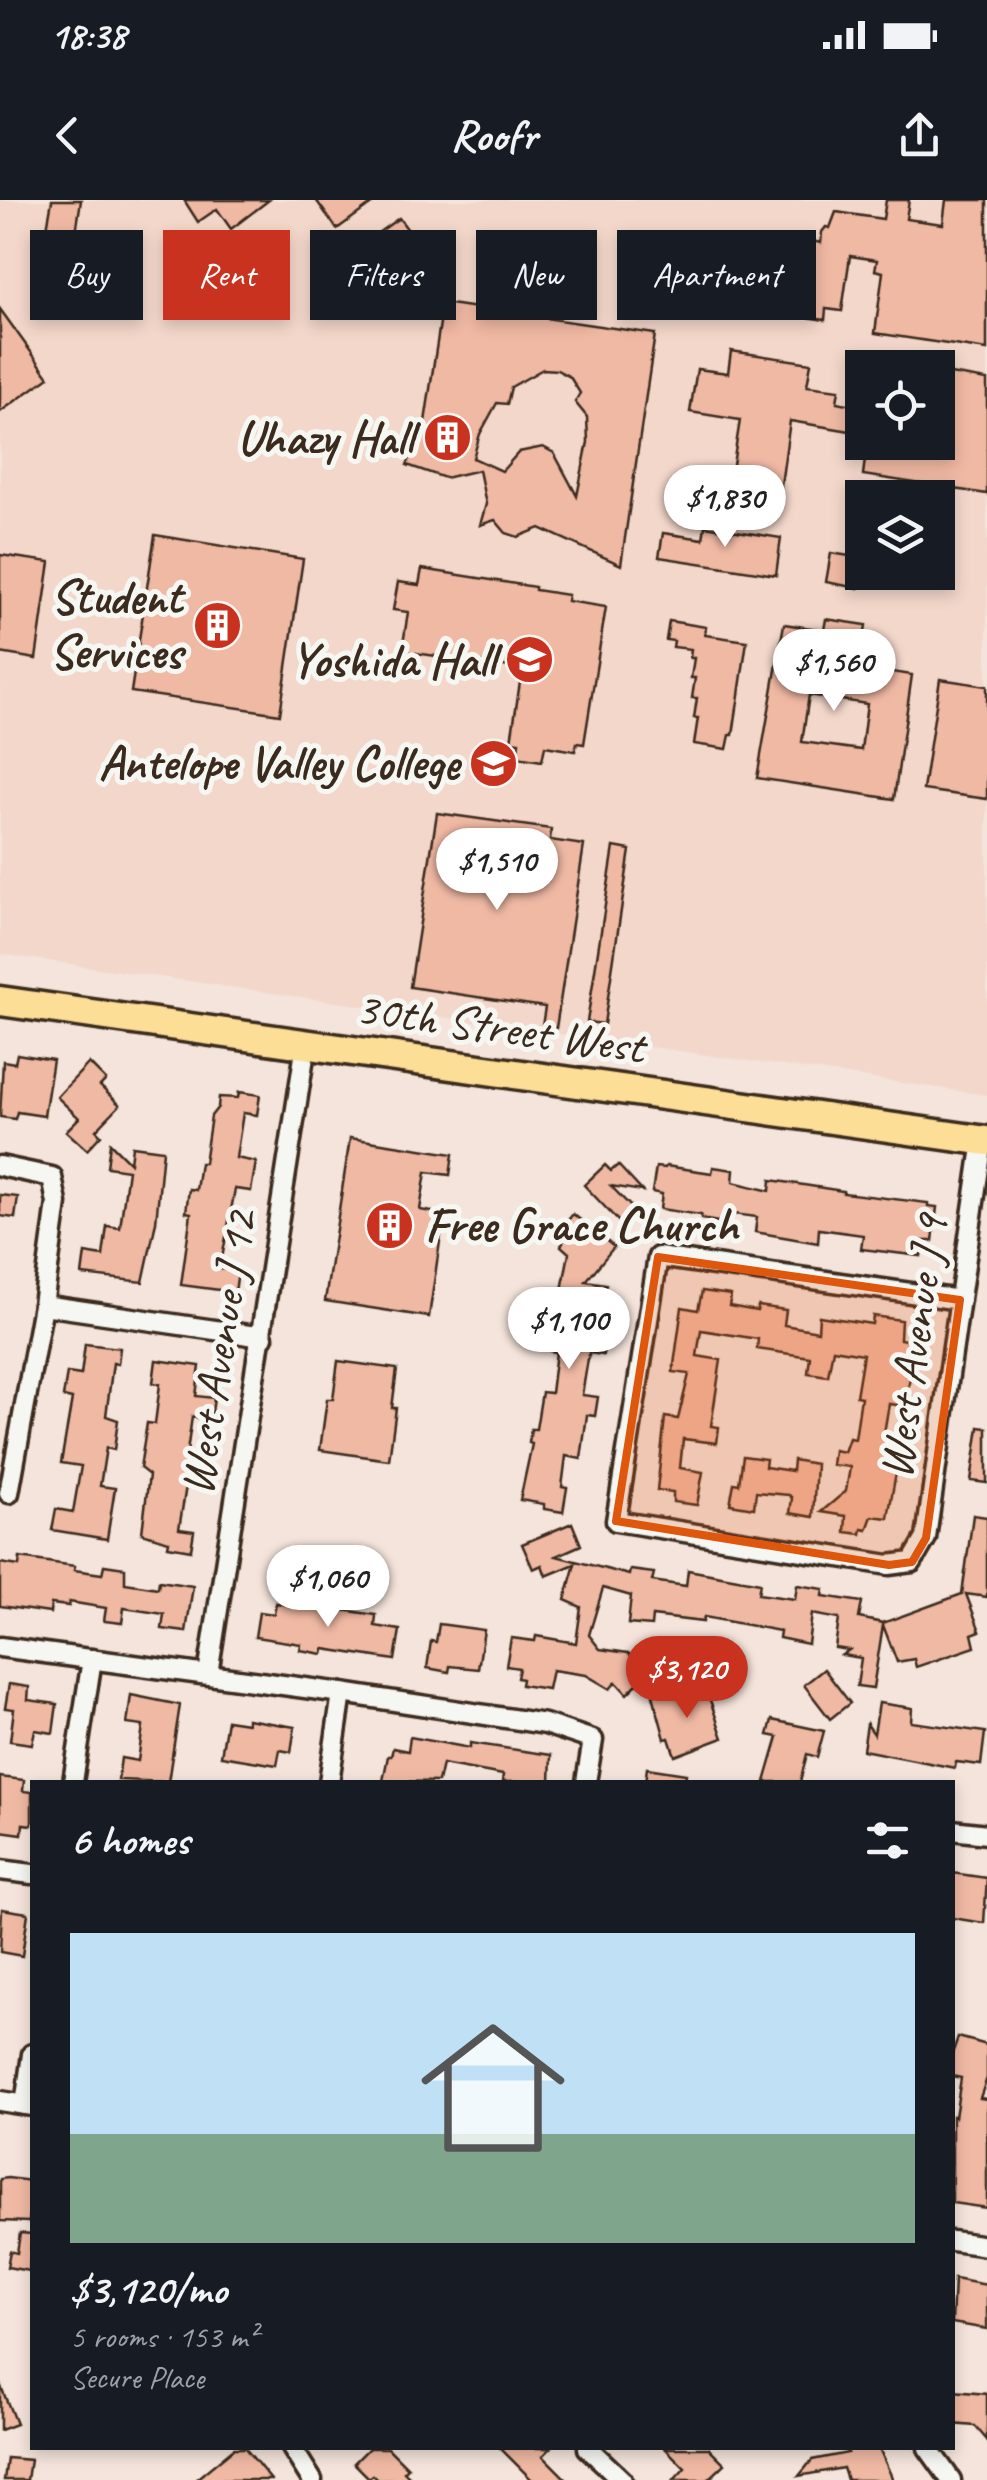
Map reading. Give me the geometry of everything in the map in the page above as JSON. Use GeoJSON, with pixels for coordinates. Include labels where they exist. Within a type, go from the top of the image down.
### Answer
{"type":"FeatureCollection","features":[{"type":"Feature","properties":{"kind":"main road","name":"30th Street West"},"geometry":{"type":"LineString","coordinates":[[0,1001],[985,1141]]}},
{"type":"Feature","properties":{"kind":"street","name":"West Avenue J 12"},"geometry":{"type":"LineString","coordinates":[[208,1674],[306,1044]]}},
{"type":"Feature","properties":{"kind":"street","name":"West Avenue J 9"},"geometry":{"type":"LineString","coordinates":[[960,1300],[658,1258],[616,1520],[889,1564],[912,1562],[926,1538],[985,1141]]}},
{"type":"Feature","properties":{"kind":"street"},"geometry":{"type":"LineString","coordinates":[[0,1166],[52,1176],[57,1203],[44,1305],[9,1493]]}},
{"type":"Feature","properties":{"kind":"street"},"geometry":{"type":"LineString","coordinates":[[44,1305],[262,1337]]}},
{"type":"Feature","properties":{"kind":"street"},"geometry":{"type":"LineString","coordinates":[[0,1647],[342,1692],[545,1724],[592,1740],[586,1780]]}},
{"type":"Feature","properties":{"kind":"street"},"geometry":{"type":"LineString","coordinates":[[73,1780],[92,1659]]}},
{"type":"Feature","properties":{"kind":"street"},"geometry":{"type":"LineString","coordinates":[[328,1780],[342,1692]]}},
{"type":"Feature","properties":{"kind":"street"},"geometry":{"type":"LineString","coordinates":[[955,1830],[987,1834]]}},
{"type":"Feature","properties":{"kind":"street"},"geometry":{"type":"LineString","coordinates":[[0,1870],[30,1874]]}},
{"type":"Feature","properties":{"kind":"street"},"geometry":{"type":"LineString","coordinates":[[0,2101],[29,2105]]}},
{"type":"Feature","properties":{"kind":"street"},"geometry":{"type":"LineString","coordinates":[[955,2241],[987,2246]]}},
{"type":"Feature","properties":{"kind":"street"},"geometry":{"type":"LineString","coordinates":[[293,2450],[309,2479]]}},
{"type":"Feature","properties":{"kind":"street"},"geometry":{"type":"LineString","coordinates":[[590,2450],[622,2480]]}},
{"type":"Feature","properties":{"kind":"street"},"geometry":{"type":"LineString","coordinates":[[929,2450],[951,2480]]}},
{"type":"Feature","properties":{"kind":"highlighted area"},"geometry":{"type":"Polygon","coordinates":[[[658,1257],[960,1300],[926,1538],[912,1562],[889,1565],[616,1521],[658,1257]]]}},
{"type":"Feature","properties":{"kind":"shaded area","name":"Antelope Valley College"},"geometry":{"type":"Polygon","coordinates":[[[0,200],[987,200],[987,1095],[0,954],[0,200]]]}},
{"type":"Feature","properties":{"kind":"building"},"geometry":{"type":"Polygon","coordinates":[[[52,200],[81,200],[76,230],[47,230],[52,200]]]}},
{"type":"Feature","properties":{"kind":"building"},"geometry":{"type":"Polygon","coordinates":[[[184,200],[269,200],[231,229],[217,209],[198,222],[184,200]]]}},
{"type":"Feature","properties":{"kind":"building"},"geometry":{"type":"Polygon","coordinates":[[[316,200],[377,200],[337,229],[316,200]]]}},
{"type":"Feature","properties":{"kind":"building"},"geometry":{"type":"Polygon","coordinates":[[[886,200],[909,200],[906,219],[943,224],[946,200],[987,200],[987,350],[875,333],[883,272],[875,270],[877,260],[850,256],[842,311],[826,309],[825,320],[816,319],[816,242],[821,243],[822,232],[830,228],[836,212],[883,219],[886,200]]]}},
{"type":"Feature","properties":{"kind":"building"},"geometry":{"type":"Polygon","coordinates":[[[399,218],[408,230],[382,230],[399,218]]]}},
{"type":"Feature","properties":{"kind":"building","name":"Uhazy Hall"},"geometry":{"type":"Polygon","coordinates":[[[456,305],[476,308],[476,320],[559,320],[655,334],[621,565],[540,528],[518,537],[506,533],[495,520],[480,525],[486,504],[479,470],[445,478],[407,465],[425,422],[440,320],[456,320],[456,305]],[[543,369],[511,387],[507,404],[497,403],[480,434],[473,458],[502,471],[519,452],[543,447],[554,453],[577,496],[588,442],[587,417],[575,402],[580,393],[570,377],[557,370],[543,369]]]}},
{"type":"Feature","properties":{"kind":"building"},"geometry":{"type":"Polygon","coordinates":[[[0,309],[49,377],[0,412],[0,309]]]}},
{"type":"Feature","properties":{"kind":"building"},"geometry":{"type":"Polygon","coordinates":[[[731,351],[811,363],[807,386],[839,390],[837,402],[845,404],[845,430],[790,421],[780,492],[730,484],[740,420],[690,412],[697,369],[728,373],[731,351]]]}},
{"type":"Feature","properties":{"kind":"building"},"geometry":{"type":"Polygon","coordinates":[[[955,375],[987,380],[987,494],[955,489],[955,480],[896,480],[863,475],[865,460],[955,460],[955,375]]]}},
{"type":"Feature","properties":{"kind":"building"},"geometry":{"type":"Polygon","coordinates":[[[705,526],[781,538],[776,575],[659,557],[663,533],[703,539],[705,526]]]}},
{"type":"Feature","properties":{"kind":"building","name":"Student Services"},"geometry":{"type":"Polygon","coordinates":[[[155,535],[303,559],[280,714],[131,692],[155,535]]]}},
{"type":"Feature","properties":{"kind":"building"},"geometry":{"type":"Polygon","coordinates":[[[831,553],[845,555],[845,586],[826,582],[831,553]]]}},
{"type":"Feature","properties":{"kind":"building"},"geometry":{"type":"Polygon","coordinates":[[[0,555],[50,562],[36,659],[0,653],[0,555]]]}},
{"type":"Feature","properties":{"kind":"building","name":"Yoshida Hall"},"geometry":{"type":"Polygon","coordinates":[[[422,569],[535,587],[568,595],[567,601],[606,607],[584,744],[577,743],[575,751],[545,746],[542,761],[517,757],[519,742],[511,741],[522,669],[402,651],[408,612],[393,610],[398,582],[419,585],[422,569]]]}},
{"type":"Feature","properties":{"kind":"building"},"geometry":{"type":"Polygon","coordinates":[[[826,619],[866,625],[860,667],[912,675],[894,799],[757,778],[784,624],[824,630],[826,619]],[[809,695],[802,742],[861,750],[867,704],[809,695]]]}},
{"type":"Feature","properties":{"kind":"building"},"geometry":{"type":"Polygon","coordinates":[[[669,621],[706,627],[705,635],[747,641],[733,735],[727,749],[694,744],[698,718],[694,718],[697,698],[692,698],[694,658],[690,658],[691,649],[673,647],[674,641],[666,640],[669,621]]]}},
{"type":"Feature","properties":{"kind":"building"},"geometry":{"type":"Polygon","coordinates":[[[940,679],[987,686],[987,799],[923,790],[940,679]]]}},
{"type":"Feature","properties":{"kind":"building"},"geometry":{"type":"Polygon","coordinates":[[[437,813],[551,829],[550,840],[584,845],[556,1028],[542,1026],[545,1007],[410,987],[437,813]]]}},
{"type":"Feature","properties":{"kind":"building"},"geometry":{"type":"Polygon","coordinates":[[[614,847],[630,850],[604,1024],[587,1022],[614,847]]]}},
{"type":"Feature","properties":{"kind":"building"},"geometry":{"type":"Polygon","coordinates":[[[17,1054],[53,1060],[44,1116],[17,1112],[15,1119],[0,1117],[3,1061],[15,1063],[17,1054]]]}},
{"type":"Feature","properties":{"kind":"building"},"geometry":{"type":"Polygon","coordinates":[[[89,1063],[106,1080],[100,1086],[120,1105],[96,1130],[101,1135],[87,1150],[66,1131],[79,1118],[57,1097],[89,1063]]]}},
{"type":"Feature","properties":{"kind":"building"},"geometry":{"type":"Polygon","coordinates":[[[239,1092],[260,1095],[257,1115],[243,1113],[236,1158],[256,1162],[251,1191],[235,1189],[220,1269],[238,1271],[235,1292],[181,1285],[191,1213],[186,1212],[189,1189],[196,1190],[211,1116],[219,1097],[238,1098],[239,1092]]]}},
{"type":"Feature","properties":{"kind":"building","name":"Free Grace Church"},"geometry":{"type":"Polygon","coordinates":[[[350,1138],[453,1154],[450,1175],[426,1172],[420,1210],[444,1214],[429,1317],[325,1301],[350,1138]]]}},
{"type":"Feature","properties":{"kind":"building"},"geometry":{"type":"Polygon","coordinates":[[[110,1143],[130,1163],[132,1146],[163,1150],[156,1222],[143,1282],[82,1275],[85,1253],[103,1256],[107,1226],[120,1228],[128,1170],[107,1167],[110,1143]]]}},
{"type":"Feature","properties":{"kind":"building"},"geometry":{"type":"Polygon","coordinates":[[[605,1165],[611,1171],[618,1165],[642,1191],[611,1186],[636,1212],[622,1225],[584,1185],[605,1165]]]}},
{"type":"Feature","properties":{"kind":"building"},"geometry":{"type":"Polygon","coordinates":[[[656,1167],[712,1173],[713,1167],[734,1170],[733,1182],[770,1191],[771,1180],[928,1203],[937,1207],[933,1241],[923,1241],[921,1256],[861,1249],[863,1235],[819,1229],[818,1243],[755,1232],[757,1217],[725,1213],[724,1223],[660,1209],[662,1194],[652,1192],[656,1167]]]}},
{"type":"Feature","properties":{"kind":"building"},"geometry":{"type":"Polygon","coordinates":[[[0,1195],[18,1197],[15,1218],[0,1216],[0,1195]]]}},
{"type":"Feature","properties":{"kind":"building"},"geometry":{"type":"Polygon","coordinates":[[[573,1214],[614,1247],[586,1281],[606,1284],[600,1327],[606,1328],[603,1355],[589,1353],[582,1395],[598,1397],[595,1416],[587,1415],[581,1459],[566,1456],[563,1512],[520,1500],[532,1444],[531,1429],[536,1429],[542,1392],[551,1393],[556,1352],[550,1351],[553,1330],[580,1332],[584,1305],[560,1301],[569,1253],[561,1246],[566,1236],[560,1230],[573,1214]]]}},
{"type":"Feature","properties":{"kind":"building"},"geometry":{"type":"Polygon","coordinates":[[[702,1291],[731,1295],[729,1306],[757,1311],[758,1306],[786,1310],[784,1325],[818,1331],[819,1316],[872,1324],[873,1316],[901,1320],[900,1339],[916,1342],[905,1406],[889,1404],[884,1433],[889,1434],[886,1453],[899,1455],[888,1518],[872,1516],[867,1530],[862,1529],[861,1534],[845,1532],[846,1516],[821,1512],[846,1491],[850,1467],[832,1465],[834,1450],[844,1452],[849,1438],[855,1439],[861,1397],[856,1396],[863,1354],[833,1349],[828,1376],[808,1373],[810,1357],[757,1349],[758,1339],[701,1330],[697,1356],[721,1360],[711,1426],[719,1427],[717,1443],[683,1439],[680,1468],[703,1472],[697,1505],[673,1502],[673,1492],[657,1490],[665,1417],[678,1419],[689,1374],[673,1372],[682,1307],[698,1310],[702,1291]]]}},
{"type":"Feature","properties":{"kind":"building"},"geometry":{"type":"Polygon","coordinates":[[[85,1344],[120,1348],[118,1364],[113,1363],[106,1416],[118,1420],[114,1450],[106,1448],[100,1486],[115,1488],[107,1539],[52,1530],[56,1509],[73,1512],[81,1466],[61,1463],[72,1399],[63,1397],[67,1373],[81,1375],[85,1344]]]}},
{"type":"Feature","properties":{"kind":"building"},"geometry":{"type":"Polygon","coordinates":[[[156,1360],[200,1366],[196,1396],[214,1398],[211,1420],[192,1417],[186,1459],[205,1461],[202,1482],[187,1480],[179,1529],[194,1531],[191,1550],[168,1546],[169,1541],[142,1533],[149,1475],[140,1468],[147,1423],[155,1424],[160,1384],[153,1383],[156,1360]]]}},
{"type":"Feature","properties":{"kind":"building"},"geometry":{"type":"Polygon","coordinates":[[[338,1361],[397,1369],[389,1460],[320,1450],[327,1399],[333,1399],[338,1361]]]}},
{"type":"Feature","properties":{"kind":"building"},"geometry":{"type":"Polygon","coordinates":[[[979,1427],[987,1428],[987,1483],[971,1481],[979,1427]]]}},
{"type":"Feature","properties":{"kind":"building"},"geometry":{"type":"Polygon","coordinates":[[[743,1456],[766,1459],[765,1467],[792,1471],[793,1460],[816,1464],[813,1517],[790,1513],[789,1495],[756,1492],[754,1508],[730,1504],[734,1483],[739,1484],[743,1456]]]}},
{"type":"Feature","properties":{"kind":"building"},"geometry":{"type":"Polygon","coordinates":[[[973,1515],[987,1517],[987,1597],[966,1594],[980,1631],[972,1634],[975,1647],[916,1667],[914,1659],[897,1662],[883,1625],[873,1688],[857,1686],[861,1658],[842,1655],[849,1650],[835,1648],[839,1619],[812,1614],[808,1644],[779,1638],[780,1631],[704,1617],[703,1622],[652,1616],[651,1626],[628,1624],[631,1596],[603,1588],[589,1635],[600,1649],[628,1653],[634,1658],[635,1666],[645,1676],[627,1694],[616,1682],[610,1689],[586,1675],[552,1670],[548,1689],[521,1685],[522,1679],[517,1678],[519,1668],[506,1666],[511,1638],[535,1641],[536,1636],[576,1643],[581,1607],[565,1600],[575,1564],[546,1576],[542,1565],[533,1569],[522,1544],[572,1523],[581,1545],[556,1556],[629,1575],[630,1570],[654,1573],[652,1581],[686,1586],[688,1570],[760,1583],[758,1594],[795,1599],[797,1585],[824,1589],[823,1596],[862,1602],[859,1618],[883,1623],[962,1594],[973,1515]]]}},
{"type":"Feature","properties":{"kind":"building"},"geometry":{"type":"Polygon","coordinates":[[[20,1558],[102,1574],[104,1565],[125,1568],[125,1583],[158,1588],[159,1581],[193,1586],[186,1632],[162,1629],[164,1614],[124,1608],[122,1623],[104,1621],[106,1608],[69,1602],[69,1606],[51,1604],[50,1613],[0,1606],[0,1563],[19,1566],[20,1558]]]}},
{"type":"Feature","properties":{"kind":"building"},"geometry":{"type":"Polygon","coordinates":[[[300,1601],[376,1615],[375,1626],[400,1630],[395,1660],[324,1649],[323,1654],[300,1650],[301,1644],[255,1637],[259,1612],[274,1614],[276,1603],[299,1607],[300,1601]]]}},
{"type":"Feature","properties":{"kind":"building"},"geometry":{"type":"Polygon","coordinates":[[[439,1624],[484,1630],[478,1669],[450,1666],[449,1672],[427,1668],[431,1641],[436,1642],[439,1624]]]}},
{"type":"Feature","properties":{"kind":"building"},"geometry":{"type":"Polygon","coordinates":[[[824,1669],[850,1703],[830,1719],[804,1685],[824,1669]]]}},
{"type":"Feature","properties":{"kind":"building"},"geometry":{"type":"Polygon","coordinates":[[[9,1684],[29,1687],[28,1700],[57,1704],[53,1733],[35,1730],[32,1744],[10,1741],[14,1709],[5,1708],[9,1684]]]}},
{"type":"Feature","properties":{"kind":"building"},"geometry":{"type":"Polygon","coordinates":[[[675,1687],[679,1698],[685,1696],[687,1701],[709,1697],[723,1738],[675,1756],[669,1738],[665,1739],[653,1695],[675,1687]]]}},
{"type":"Feature","properties":{"kind":"building"},"geometry":{"type":"Polygon","coordinates":[[[131,1695],[180,1705],[168,1780],[118,1780],[121,1758],[138,1761],[143,1726],[127,1724],[131,1695]]]}},
{"type":"Feature","properties":{"kind":"building"},"geometry":{"type":"Polygon","coordinates":[[[879,1703],[912,1708],[911,1722],[985,1732],[981,1765],[956,1762],[955,1768],[863,1750],[867,1724],[874,1734],[879,1703]]]}},
{"type":"Feature","properties":{"kind":"building"},"geometry":{"type":"Polygon","coordinates":[[[247,1719],[295,1727],[291,1752],[280,1750],[277,1765],[221,1756],[227,1720],[247,1723],[247,1719]]]}},
{"type":"Feature","properties":{"kind":"building"},"geometry":{"type":"Polygon","coordinates":[[[772,1720],[824,1731],[817,1757],[807,1754],[800,1780],[766,1780],[778,1737],[768,1735],[772,1720]]]}},
{"type":"Feature","properties":{"kind":"building"},"geometry":{"type":"Polygon","coordinates":[[[410,1737],[470,1748],[470,1743],[551,1755],[550,1780],[502,1780],[503,1775],[442,1764],[438,1780],[383,1780],[393,1748],[408,1751],[410,1737]]]}},
{"type":"Feature","properties":{"kind":"building"},"geometry":{"type":"Polygon","coordinates":[[[647,1768],[686,1774],[685,1780],[645,1780],[647,1768]]]}},
{"type":"Feature","properties":{"kind":"building"},"geometry":{"type":"Polygon","coordinates":[[[0,1777],[24,1780],[23,1791],[30,1792],[30,1825],[23,1824],[22,1834],[0,1831],[0,1777]]]}},
{"type":"Feature","properties":{"kind":"building"},"geometry":{"type":"Polygon","coordinates":[[[955,1873],[987,1878],[984,1923],[955,1918],[955,1873]]]}},
{"type":"Feature","properties":{"kind":"building"},"geometry":{"type":"Polygon","coordinates":[[[2,1909],[28,1913],[22,1956],[0,1952],[2,1909]]]}},
{"type":"Feature","properties":{"kind":"building"},"geometry":{"type":"Polygon","coordinates":[[[958,2037],[987,2045],[987,2078],[980,2098],[987,2099],[987,2208],[955,2203],[955,2117],[961,2078],[955,2077],[958,2037]]]}},
{"type":"Feature","properties":{"kind":"building"},"geometry":{"type":"Polygon","coordinates":[[[0,2179],[30,2181],[29,2222],[0,2221],[0,2179]]]}},
{"type":"Feature","properties":{"kind":"building"},"geometry":{"type":"Polygon","coordinates":[[[20,2233],[30,2234],[29,2271],[7,2267],[10,2251],[17,2253],[20,2233]]]}},
{"type":"Feature","properties":{"kind":"building"},"geometry":{"type":"Polygon","coordinates":[[[955,2279],[987,2285],[987,2329],[955,2324],[955,2279]]]}},
{"type":"Feature","properties":{"kind":"building"},"geometry":{"type":"Polygon","coordinates":[[[0,2384],[16,2424],[0,2430],[0,2384]]]}},
{"type":"Feature","properties":{"kind":"building"},"geometry":{"type":"Polygon","coordinates":[[[955,2391],[987,2394],[987,2440],[975,2426],[955,2424],[955,2391]]]}},
{"type":"Feature","properties":{"kind":"building"},"geometry":{"type":"Polygon","coordinates":[[[232,2450],[247,2450],[271,2480],[195,2480],[232,2450]]]}},
{"type":"Feature","properties":{"kind":"building"},"geometry":{"type":"Polygon","coordinates":[[[367,2450],[390,2450],[408,2468],[404,2472],[412,2480],[378,2480],[373,2475],[369,2478],[354,2463],[367,2450]]]}},
{"type":"Feature","properties":{"kind":"building"},"geometry":{"type":"Polygon","coordinates":[[[502,2450],[549,2450],[543,2456],[567,2480],[532,2480],[502,2450]]]}},
{"type":"Feature","properties":{"kind":"building"},"geometry":{"type":"Polygon","coordinates":[[[667,2450],[711,2450],[725,2464],[708,2480],[674,2480],[685,2468],[667,2450]]]}},
{"type":"Feature","properties":{"kind":"building"},"geometry":{"type":"Polygon","coordinates":[[[846,2450],[880,2450],[893,2480],[847,2480],[843,2468],[799,2476],[812,2460],[848,2453],[846,2450]]]}},
{"type":"Feature","properties":{"kind":"building"},"geometry":{"type":"Polygon","coordinates":[[[7,2458],[30,2460],[27,2480],[4,2480],[7,2458]]]}},
{"type":"Feature","properties":{"kind":"place","name":"Uhazy Hall"},"geometry":{"type":"Point","coordinates":[448,438]}},
{"type":"Feature","properties":{"kind":"place","name":"Student Services"},"geometry":{"type":"Point","coordinates":[217,625]}},
{"type":"Feature","properties":{"kind":"place","name":"Yoshida Hall"},"geometry":{"type":"Point","coordinates":[530,660]}},
{"type":"Feature","properties":{"kind":"place","name":"Antelope Valley College"},"geometry":{"type":"Point","coordinates":[494,763]}},
{"type":"Feature","properties":{"kind":"place","name":"Free Grace Church"},"geometry":{"type":"Point","coordinates":[390,1225]}}]}
